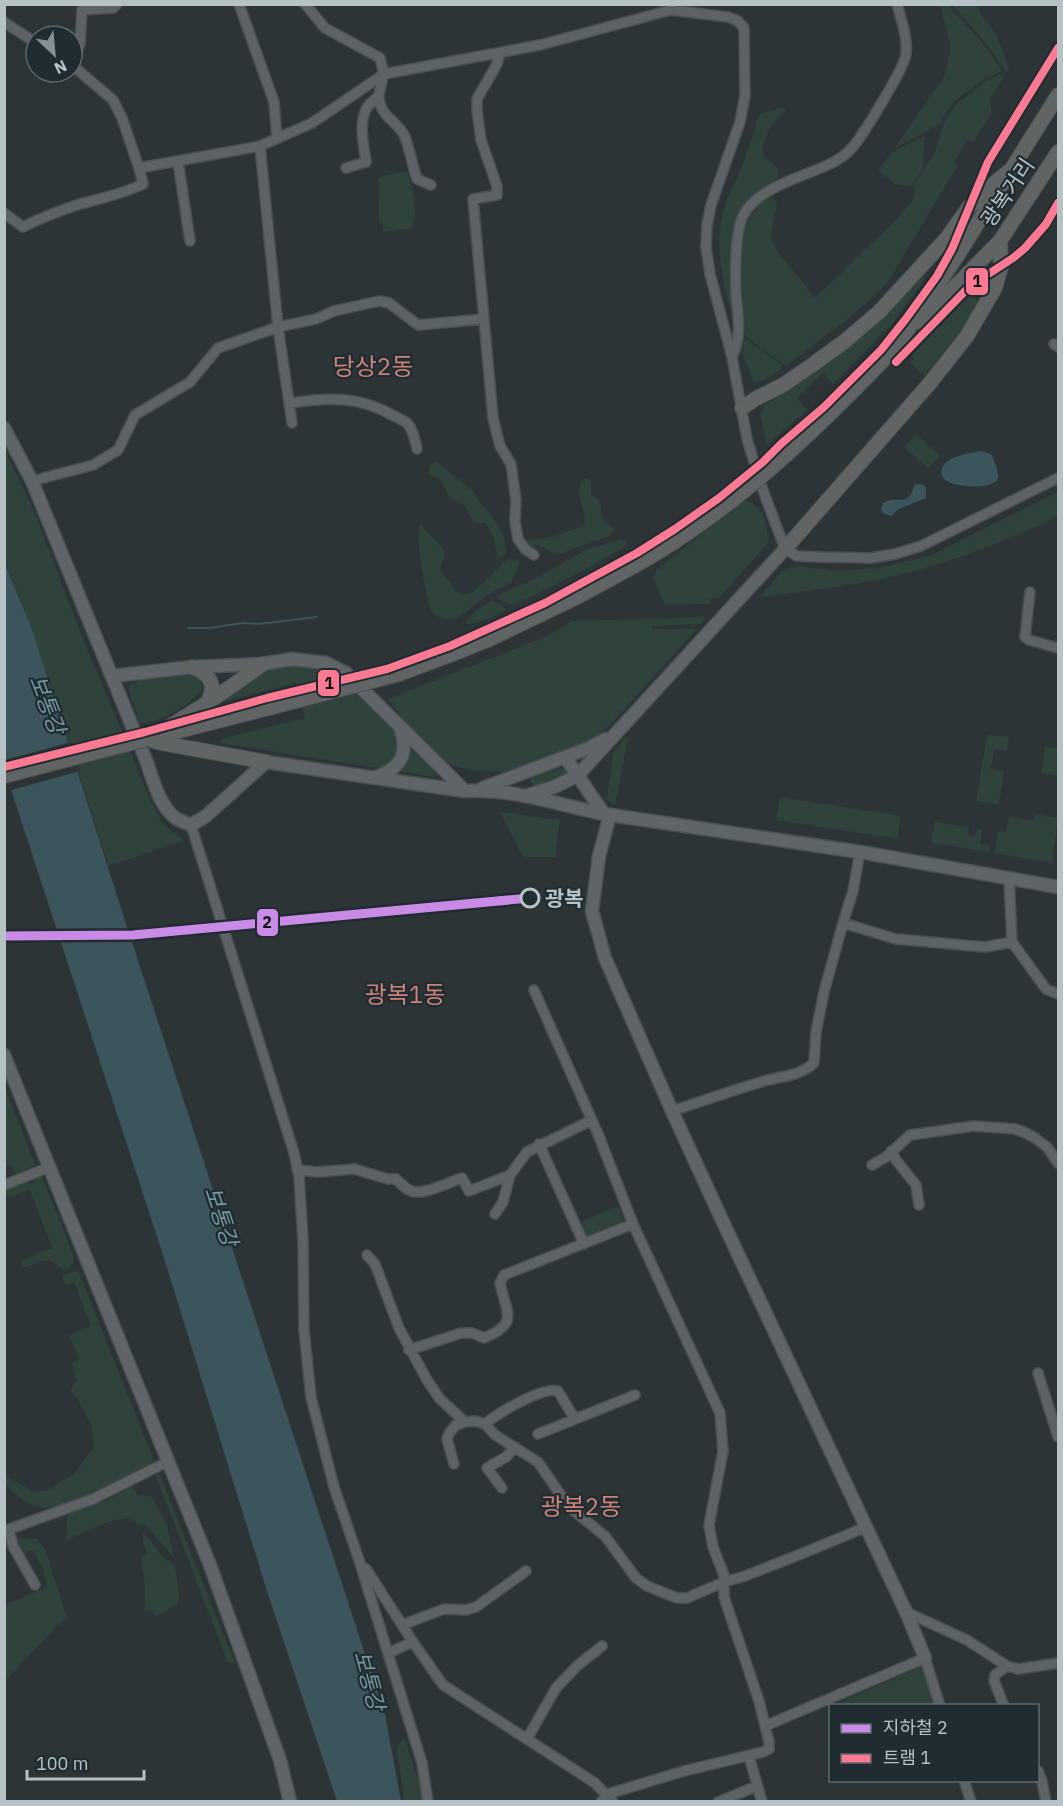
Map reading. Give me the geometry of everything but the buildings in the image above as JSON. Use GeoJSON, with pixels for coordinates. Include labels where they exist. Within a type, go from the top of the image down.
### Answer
{"type":"FeatureCollection","features":[{"type":"Feature","properties":{"kind":"highway","name":"광복거리"},"geometry":{"type":"LineString","coordinates":[[896,347],[1059,96]]}},
{"type":"Feature","properties":{"kind":"highway","name":"광복거리"},"geometry":{"type":"LineString","coordinates":[[896,347],[1000,241],[1059,152]]}},
{"type":"Feature","properties":{"kind":"highway"},"geometry":{"type":"LineString","coordinates":[[742,408],[783,385],[815,363],[880,311],[947,238],[969,207],[1013,168]]}},
{"type":"Feature","properties":{"kind":"highway"},"geometry":{"type":"LineString","coordinates":[[785,549],[930,383],[967,336],[995,288],[1001,267],[1000,241]]}},
{"type":"Feature","properties":{"kind":"highway"},"geometry":{"type":"LineString","coordinates":[[4,776],[399,674],[500,634],[579,596],[672,543],[713,514],[759,478],[831,414],[896,347]]}},
{"type":"Feature","properties":{"kind":"highway"},"geometry":{"type":"LineString","coordinates":[[147,739],[208,703],[263,664]]}},
{"type":"Feature","properties":{"kind":"highway"},"geometry":{"type":"LineString","coordinates":[[192,667],[204,672],[212,684],[212,694],[208,703]]}},
{"type":"Feature","properties":{"kind":"highway"},"geometry":{"type":"LineString","coordinates":[[147,739],[266,762]]}},
{"type":"Feature","properties":{"kind":"main road"},"geometry":{"type":"LineString","coordinates":[[4,428],[32,481],[157,792],[167,810],[177,819],[191,825],[206,816],[266,762],[472,791],[528,796],[607,815],[860,852],[1059,887]]}},
{"type":"Feature","properties":{"kind":"main road"},"geometry":{"type":"LineString","coordinates":[[528,796],[577,776],[785,549]]}},
{"type":"Feature","properties":{"kind":"main road"},"geometry":{"type":"LineString","coordinates":[[112,676],[192,667],[263,664],[292,659],[326,663],[346,673],[472,791]]}},
{"type":"Feature","properties":{"kind":"main road"},"geometry":{"type":"LineString","coordinates":[[373,778],[397,765],[403,756],[404,739],[400,726]]}},
{"type":"Feature","properties":{"kind":"main road"},"geometry":{"type":"LineString","coordinates":[[472,791],[516,777],[589,748],[618,732]]}},
{"type":"Feature","properties":{"kind":"main road"},"geometry":{"type":"LineString","coordinates":[[565,757],[607,815],[592,911],[605,958],[672,1111],[906,1612],[925,1658]]}},
{"type":"Feature","properties":{"kind":"main road"},"geometry":{"type":"LineString","coordinates":[[516,777],[528,796]]}},
{"type":"Feature","properties":{"kind":"main road"},"geometry":{"type":"LineString","coordinates":[[4,1054],[169,1461],[232,1624],[280,1760],[290,1802]]}},
{"type":"Feature","properties":{"kind":"street"},"geometry":{"type":"LineString","coordinates":[[81,24],[82,10],[113,8],[117,4]]}},
{"type":"Feature","properties":{"kind":"street"},"geometry":{"type":"LineString","coordinates":[[239,4],[274,102],[277,138]]}},
{"type":"Feature","properties":{"kind":"street"},"geometry":{"type":"LineString","coordinates":[[305,4],[325,28],[380,58],[384,74],[378,97],[380,105],[387,117],[400,128],[417,178],[431,185]]}},
{"type":"Feature","properties":{"kind":"street"},"geometry":{"type":"LineString","coordinates":[[732,357],[737,348],[739,333],[736,266],[742,218],[762,195],[774,187],[834,162],[849,152],[859,139],[901,69],[906,56],[906,43],[897,4]]}},
{"type":"Feature","properties":{"kind":"street"},"geometry":{"type":"LineString","coordinates":[[139,168],[260,146],[312,123],[384,74],[500,54],[591,32],[671,7],[728,17],[738,21],[744,28],[745,96],[733,144],[711,205],[705,248],[732,357],[747,439],[785,549],[797,556],[820,558],[870,558],[895,554],[921,546],[1059,478]]}},
{"type":"Feature","properties":{"kind":"street"},"geometry":{"type":"LineString","coordinates":[[4,22],[24,35]]}},
{"type":"Feature","properties":{"kind":"street"},"geometry":{"type":"LineString","coordinates":[[500,54],[497,64],[477,99],[481,140],[497,186],[496,195],[473,199],[493,418],[500,446],[511,464],[516,500],[514,511],[517,532],[522,546],[534,555]]}},
{"type":"Feature","properties":{"kind":"street"},"geometry":{"type":"LineString","coordinates":[[4,213],[23,227],[79,205],[130,191],[143,184],[122,117],[113,100],[84,75]]}},
{"type":"Feature","properties":{"kind":"street"},"geometry":{"type":"LineString","coordinates":[[346,168],[366,162],[363,143],[364,112],[378,97]]}},
{"type":"Feature","properties":{"kind":"street"},"geometry":{"type":"LineString","coordinates":[[260,146],[278,327],[291,403],[292,423]]}},
{"type":"Feature","properties":{"kind":"street"},"geometry":{"type":"LineString","coordinates":[[178,161],[190,241]]}},
{"type":"Feature","properties":{"kind":"street"},"geometry":{"type":"LineString","coordinates":[[32,481],[93,465],[118,450],[135,415],[190,382],[218,348],[278,327],[316,319],[334,311],[379,302],[389,303],[418,325],[484,319]]}},
{"type":"Feature","properties":{"kind":"street"},"geometry":{"type":"LineString","coordinates":[[291,403],[314,399],[345,399],[363,402],[407,423],[417,449]]}},
{"type":"Feature","properties":{"kind":"street"},"geometry":{"type":"LineString","coordinates":[[1030,592],[1025,637],[1059,648]]}},
{"type":"Feature","properties":{"kind":"street"},"geometry":{"type":"LineString","coordinates":[[191,825],[278,1101],[297,1170],[303,1240],[303,1330],[310,1397],[334,1487],[422,1763],[428,1802]]}},
{"type":"Feature","properties":{"kind":"street"},"geometry":{"type":"LineString","coordinates":[[672,1111],[764,1081],[797,1074],[814,1063],[816,1032],[824,992],[853,891],[860,852]]}},
{"type":"Feature","properties":{"kind":"street"},"geometry":{"type":"LineString","coordinates":[[1009,878],[1012,942],[1046,989],[1059,994]]}},
{"type":"Feature","properties":{"kind":"street"},"geometry":{"type":"LineString","coordinates":[[843,923],[896,939],[985,947],[1012,942]]}},
{"type":"Feature","properties":{"kind":"street"},"geometry":{"type":"LineString","coordinates":[[359,1560],[443,1685],[595,1783],[607,1799],[684,1771],[769,1749],[759,1701],[724,1597],[724,1575],[713,1546],[709,1525],[723,1451],[720,1413],[633,1224],[592,1120],[534,990]]}},
{"type":"Feature","properties":{"kind":"street"},"geometry":{"type":"LineString","coordinates":[[495,1214],[503,1202],[510,1175],[526,1152],[592,1120]]}},
{"type":"Feature","properties":{"kind":"street"},"geometry":{"type":"LineString","coordinates":[[873,1165],[886,1157],[910,1135],[974,1126],[1016,1129],[1035,1138],[1059,1163]]}},
{"type":"Feature","properties":{"kind":"street"},"geometry":{"type":"LineString","coordinates":[[539,1144],[584,1244]]}},
{"type":"Feature","properties":{"kind":"street"},"geometry":{"type":"LineString","coordinates":[[891,1151],[915,1185],[920,1205]]}},
{"type":"Feature","properties":{"kind":"street"},"geometry":{"type":"LineString","coordinates":[[4,1185],[50,1167]]}},
{"type":"Feature","properties":{"kind":"street"},"geometry":{"type":"LineString","coordinates":[[297,1170],[318,1172],[354,1169],[388,1179],[396,1179],[404,1187],[414,1192],[462,1178],[469,1191],[510,1175]]}},
{"type":"Feature","properties":{"kind":"street"},"geometry":{"type":"LineString","coordinates":[[409,1350],[460,1333],[472,1333],[484,1338],[498,1332],[506,1324],[509,1316],[500,1283],[504,1275],[633,1224]]}},
{"type":"Feature","properties":{"kind":"street"},"geometry":{"type":"LineString","coordinates":[[367,1255],[375,1264],[409,1350],[440,1399],[465,1422]]}},
{"type":"Feature","properties":{"kind":"street"},"geometry":{"type":"LineString","coordinates":[[1038,1373],[1059,1437]]}},
{"type":"Feature","properties":{"kind":"street"},"geometry":{"type":"LineString","coordinates":[[485,1424],[520,1402],[546,1390],[554,1389],[565,1400],[575,1419]]}},
{"type":"Feature","properties":{"kind":"street"},"geometry":{"type":"LineString","coordinates":[[538,1434],[635,1395]]}},
{"type":"Feature","properties":{"kind":"street"},"geometry":{"type":"LineString","coordinates":[[454,1464],[447,1439],[450,1432],[456,1425],[465,1422],[475,1421],[485,1424],[495,1435],[538,1461],[569,1507],[605,1536],[636,1578],[647,1586],[677,1598],[687,1598],[866,1527]]}},
{"type":"Feature","properties":{"kind":"street"},"geometry":{"type":"LineString","coordinates":[[502,1488],[487,1468],[506,1457],[515,1447]]}},
{"type":"Feature","properties":{"kind":"street"},"geometry":{"type":"LineString","coordinates":[[35,1585],[9,1548],[7,1530],[86,1502],[169,1461]]}},
{"type":"Feature","properties":{"kind":"street"},"geometry":{"type":"LineString","coordinates":[[402,1625],[444,1609],[465,1610],[476,1607],[526,1571]]}},
{"type":"Feature","properties":{"kind":"street"},"geometry":{"type":"LineString","coordinates":[[906,1612],[967,1640],[1007,1666],[1018,1669],[1059,1663]]}},
{"type":"Feature","properties":{"kind":"street"},"geometry":{"type":"LineString","coordinates":[[388,1653],[413,1642]]}},
{"type":"Feature","properties":{"kind":"street"},"geometry":{"type":"LineString","coordinates":[[527,1739],[556,1688],[602,1646]]}},
{"type":"Feature","properties":{"kind":"street"},"geometry":{"type":"LineString","coordinates":[[765,1726],[925,1658],[939,1704]]}},
{"type":"Feature","properties":{"kind":"street"},"geometry":{"type":"LineString","coordinates":[[1003,1704],[994,1681],[995,1675],[1007,1666]]}},
{"type":"Feature","properties":{"kind":"street"},"geometry":{"type":"LineString","coordinates":[[749,1756],[762,1802]]}},
{"type":"Feature","properties":{"kind":"street"},"geometry":{"type":"LineString","coordinates":[[1039,1774],[1046,1802]]}},
{"type":"Feature","properties":{"kind":"street"},"geometry":{"type":"LineString","coordinates":[[965,1782],[971,1802]]}},
{"type":"Feature","properties":{"kind":"street"},"geometry":{"type":"LineString","coordinates":[[718,1802],[757,1786]]}},
{"type":"Feature","properties":{"kind":"green space"},"geometry":{"type":"Polygon","coordinates":[[[940,5],[949,6],[985,46],[1002,71],[981,81],[955,101],[946,111],[940,124],[894,149],[945,75],[951,48],[940,5]]]}},
{"type":"Feature","properties":{"kind":"green space"},"geometry":{"type":"Polygon","coordinates":[[[953,5],[978,5],[999,41],[1009,69],[1007,72],[986,44],[953,5]]]}},
{"type":"Feature","properties":{"kind":"green space"},"geometry":{"type":"Polygon","coordinates":[[[999,75],[1005,76],[990,98],[992,113],[973,142],[967,140],[954,162],[958,165],[887,283],[854,314],[786,366],[745,336],[741,272],[744,233],[750,216],[764,200],[773,198],[777,203],[770,238],[779,253],[815,298],[897,219],[912,201],[916,191],[912,188],[935,152],[943,125],[956,104],[985,82],[999,75]]]}},
{"type":"Feature","properties":{"kind":"green space"},"geometry":{"type":"Polygon","coordinates":[[[782,108],[786,110],[771,125],[762,149],[764,157],[777,167],[779,177],[741,213],[735,325],[720,261],[719,248],[723,214],[727,198],[746,155],[760,114],[782,108]]]}},
{"type":"Feature","properties":{"kind":"green space"},"geometry":{"type":"Polygon","coordinates":[[[925,136],[923,168],[911,187],[896,184],[878,171],[892,152],[925,136]]]}},
{"type":"Feature","properties":{"kind":"green space"},"geometry":{"type":"Polygon","coordinates":[[[407,171],[414,198],[413,226],[383,232],[382,222],[379,221],[378,179],[407,171]]]}},
{"type":"Feature","properties":{"kind":"green space"},"geometry":{"type":"Polygon","coordinates":[[[924,275],[924,280],[892,324],[833,384],[823,373],[797,398],[807,410],[767,445],[760,414],[765,405],[821,369],[870,329],[919,276],[924,275]]]}},
{"type":"Feature","properties":{"kind":"green space"},"geometry":{"type":"Polygon","coordinates":[[[970,295],[982,304],[924,376],[910,362],[914,358],[911,356],[970,295]]]}},
{"type":"Feature","properties":{"kind":"green space"},"geometry":{"type":"Polygon","coordinates":[[[745,339],[783,365],[781,368],[770,377],[754,383],[742,353],[745,339]]]}},
{"type":"Feature","properties":{"kind":"green space"},"geometry":{"type":"Polygon","coordinates":[[[916,434],[940,456],[928,468],[904,447],[916,434]]]}},
{"type":"Feature","properties":{"kind":"green space"},"geometry":{"type":"Polygon","coordinates":[[[4,447],[35,513],[81,634],[151,801],[164,825],[184,840],[109,866],[31,626],[5,562],[4,447]]]}},
{"type":"Feature","properties":{"kind":"green space"},"geometry":{"type":"Polygon","coordinates":[[[437,462],[473,491],[491,515],[504,536],[506,553],[500,558],[486,523],[473,522],[465,505],[450,499],[441,480],[428,474],[430,465],[437,462]]]}},
{"type":"Feature","properties":{"kind":"green space"},"geometry":{"type":"Polygon","coordinates":[[[584,478],[591,481],[591,495],[599,501],[604,520],[615,529],[611,535],[554,554],[537,544],[531,547],[528,545],[529,540],[556,536],[584,525],[579,488],[584,478]]]}},
{"type":"Feature","properties":{"kind":"green space"},"geometry":{"type":"Polygon","coordinates":[[[1058,492],[1058,516],[972,553],[882,579],[760,597],[781,572],[798,566],[837,571],[878,568],[932,555],[1058,492]]]}},
{"type":"Feature","properties":{"kind":"green space"},"geometry":{"type":"Polygon","coordinates":[[[744,501],[752,503],[761,511],[769,542],[719,598],[710,598],[710,604],[665,605],[654,580],[656,570],[744,501]]]}},
{"type":"Feature","properties":{"kind":"green space"},"geometry":{"type":"Polygon","coordinates":[[[420,524],[443,548],[445,556],[441,572],[454,590],[464,595],[472,592],[506,560],[515,559],[520,562],[511,583],[493,591],[458,618],[437,616],[430,607],[421,561],[418,539],[420,524]]]}},
{"type":"Feature","properties":{"kind":"green space"},"geometry":{"type":"Polygon","coordinates":[[[621,539],[625,540],[627,545],[571,577],[513,605],[494,597],[534,579],[588,549],[621,539]]]}},
{"type":"Feature","properties":{"kind":"green space"},"geometry":{"type":"Polygon","coordinates":[[[491,601],[503,605],[506,610],[491,618],[466,624],[466,621],[477,610],[491,601]]]}},
{"type":"Feature","properties":{"kind":"green space"},"geometry":{"type":"Polygon","coordinates":[[[705,617],[701,624],[652,626],[652,629],[697,629],[608,727],[587,743],[561,754],[502,772],[469,770],[448,764],[437,757],[388,699],[545,637],[572,621],[705,617]]]}},
{"type":"Feature","properties":{"kind":"green space"},"geometry":{"type":"Polygon","coordinates":[[[288,663],[323,666],[338,674],[398,730],[400,752],[386,767],[376,768],[220,743],[222,739],[305,718],[296,683],[215,704],[269,668],[288,663]]]}},
{"type":"Feature","properties":{"kind":"green space"},"geometry":{"type":"Polygon","coordinates":[[[195,672],[200,680],[202,690],[200,693],[173,713],[157,720],[140,723],[128,688],[131,684],[138,682],[137,678],[195,672]]]}},
{"type":"Feature","properties":{"kind":"green space"},"geometry":{"type":"Polygon","coordinates":[[[987,735],[1009,737],[1007,751],[994,750],[991,769],[1004,771],[999,804],[976,801],[987,735]]]}},
{"type":"Feature","properties":{"kind":"green space"},"geometry":{"type":"Polygon","coordinates":[[[627,736],[615,805],[607,798],[613,753],[627,736]]]}},
{"type":"Feature","properties":{"kind":"green space"},"geometry":{"type":"Polygon","coordinates":[[[1045,746],[1058,748],[1058,776],[1041,773],[1045,746]]]}},
{"type":"Feature","properties":{"kind":"green space"},"geometry":{"type":"Polygon","coordinates":[[[413,747],[438,771],[437,776],[400,771],[413,747]]]}},
{"type":"Feature","properties":{"kind":"green space"},"geometry":{"type":"Polygon","coordinates":[[[564,768],[569,772],[568,775],[541,787],[535,787],[530,781],[531,776],[535,773],[564,768]]]}},
{"type":"Feature","properties":{"kind":"green space"},"geometry":{"type":"Polygon","coordinates":[[[780,797],[901,816],[897,839],[776,820],[780,797]]]}},
{"type":"Feature","properties":{"kind":"green space"},"geometry":{"type":"Polygon","coordinates":[[[500,812],[560,820],[555,857],[523,857],[500,812]]]}},
{"type":"Feature","properties":{"kind":"green space"},"geometry":{"type":"Polygon","coordinates":[[[1034,814],[1058,818],[1052,863],[994,853],[998,831],[1006,832],[1009,816],[1033,820],[1034,814]]]}},
{"type":"Feature","properties":{"kind":"green space"},"geometry":{"type":"Polygon","coordinates":[[[935,822],[969,827],[968,835],[975,837],[977,829],[982,830],[980,844],[990,846],[989,852],[931,843],[935,822]]]}},
{"type":"Feature","properties":{"kind":"green space"},"geometry":{"type":"Polygon","coordinates":[[[5,1087],[35,1165],[16,1175],[11,1165],[5,1167],[5,1087]]]}},
{"type":"Feature","properties":{"kind":"green space"},"geometry":{"type":"Polygon","coordinates":[[[42,1177],[74,1256],[73,1264],[68,1268],[63,1269],[49,1260],[23,1268],[21,1261],[52,1248],[30,1190],[8,1197],[5,1196],[5,1190],[27,1181],[29,1184],[34,1182],[33,1178],[42,1177]]]}},
{"type":"Feature","properties":{"kind":"green space"},"geometry":{"type":"Polygon","coordinates":[[[618,1206],[624,1221],[585,1237],[580,1225],[583,1221],[618,1206]]]}},
{"type":"Feature","properties":{"kind":"green space"},"geometry":{"type":"Polygon","coordinates":[[[75,1271],[79,1273],[154,1460],[148,1466],[93,1495],[77,1502],[48,1508],[35,1506],[23,1500],[5,1484],[4,1475],[34,1492],[48,1490],[75,1473],[94,1446],[93,1429],[77,1398],[70,1390],[76,1381],[72,1363],[79,1359],[69,1335],[91,1326],[74,1282],[65,1285],[62,1276],[75,1271]]]}},
{"type":"Feature","properties":{"kind":"green space"},"geometry":{"type":"Polygon","coordinates":[[[159,1473],[235,1663],[228,1663],[156,1476],[159,1473]]]}},
{"type":"Feature","properties":{"kind":"green space"},"geometry":{"type":"Polygon","coordinates":[[[132,1486],[138,1495],[151,1496],[167,1524],[174,1558],[146,1525],[130,1518],[110,1521],[66,1540],[67,1516],[76,1510],[107,1500],[132,1486]]]}},
{"type":"Feature","properties":{"kind":"green space"},"geometry":{"type":"Polygon","coordinates":[[[143,1533],[175,1566],[178,1604],[156,1616],[153,1610],[144,1613],[145,1589],[141,1558],[147,1552],[143,1543],[143,1533]]]}},
{"type":"Feature","properties":{"kind":"green space"},"geometry":{"type":"Polygon","coordinates":[[[37,1539],[45,1549],[67,1618],[5,1681],[4,1605],[48,1587],[42,1567],[33,1550],[20,1555],[14,1540],[37,1539]]]}},
{"type":"Feature","properties":{"kind":"green space"},"geometry":{"type":"Polygon","coordinates":[[[924,1665],[936,1704],[836,1704],[924,1665]]]}},
{"type":"Feature","properties":{"kind":"green space"},"geometry":{"type":"Polygon","coordinates":[[[404,1737],[423,1801],[404,1801],[397,1749],[404,1737]]]}},
{"type":"Feature","properties":{"kind":"water"},"geometry":{"type":"Polygon","coordinates":[[[982,451],[992,455],[998,473],[995,482],[983,486],[967,486],[953,484],[942,476],[944,464],[949,460],[982,451]]]}},
{"type":"Feature","properties":{"kind":"water"},"geometry":{"type":"Polygon","coordinates":[[[921,484],[926,487],[926,498],[899,509],[891,516],[883,513],[881,509],[883,503],[906,499],[914,485],[921,484]]]}},
{"type":"Feature","properties":{"kind":"water","name":"보통강"},"geometry":{"type":"Polygon","coordinates":[[[4,562],[31,626],[385,1715],[401,1801],[337,1801],[267,1591],[164,1258],[5,771],[4,562]]]}},
{"type":"Feature","properties":{"kind":"pier"},"geometry":{"type":"Polygon","coordinates":[[[71,742],[80,771],[8,791],[4,781],[5,760],[71,742]]]}},
{"type":"Feature","properties":{"kind":"waterway"},"geometry":{"type":"LineString","coordinates":[[188,628],[209,628],[243,623],[259,624],[317,617]]}},
{"type":"Feature","properties":{"kind":"metro line","name":"2"},"geometry":{"type":"LineString","coordinates":[[4,936],[133,935],[530,898]]}},
{"type":"Feature","properties":{"kind":"tram line","name":"1"},"geometry":{"type":"LineString","coordinates":[[4,767],[387,669],[450,646],[545,603],[637,553],[675,529],[719,498],[763,462],[824,407],[881,350],[905,320],[937,276],[952,249],[988,162],[1058,48]]}},
{"type":"Feature","properties":{"kind":"tram line","name":"1"},"geometry":{"type":"LineString","coordinates":[[896,362],[970,286],[1025,248],[1046,224],[1058,203]]}},
{"type":"Feature","properties":{"kind":"place","name":"광복"},"geometry":{"type":"Point","coordinates":[530,898]}},
{"type":"Feature","properties":{"kind":"district","name":"당상2동"},"geometry":{"type":"Point","coordinates":[373,366]}},
{"type":"Feature","properties":{"kind":"district","name":"광복1동"},"geometry":{"type":"Point","coordinates":[405,994]}},
{"type":"Feature","properties":{"kind":"district","name":"광복2동"},"geometry":{"type":"Point","coordinates":[581,1506]}}]}
